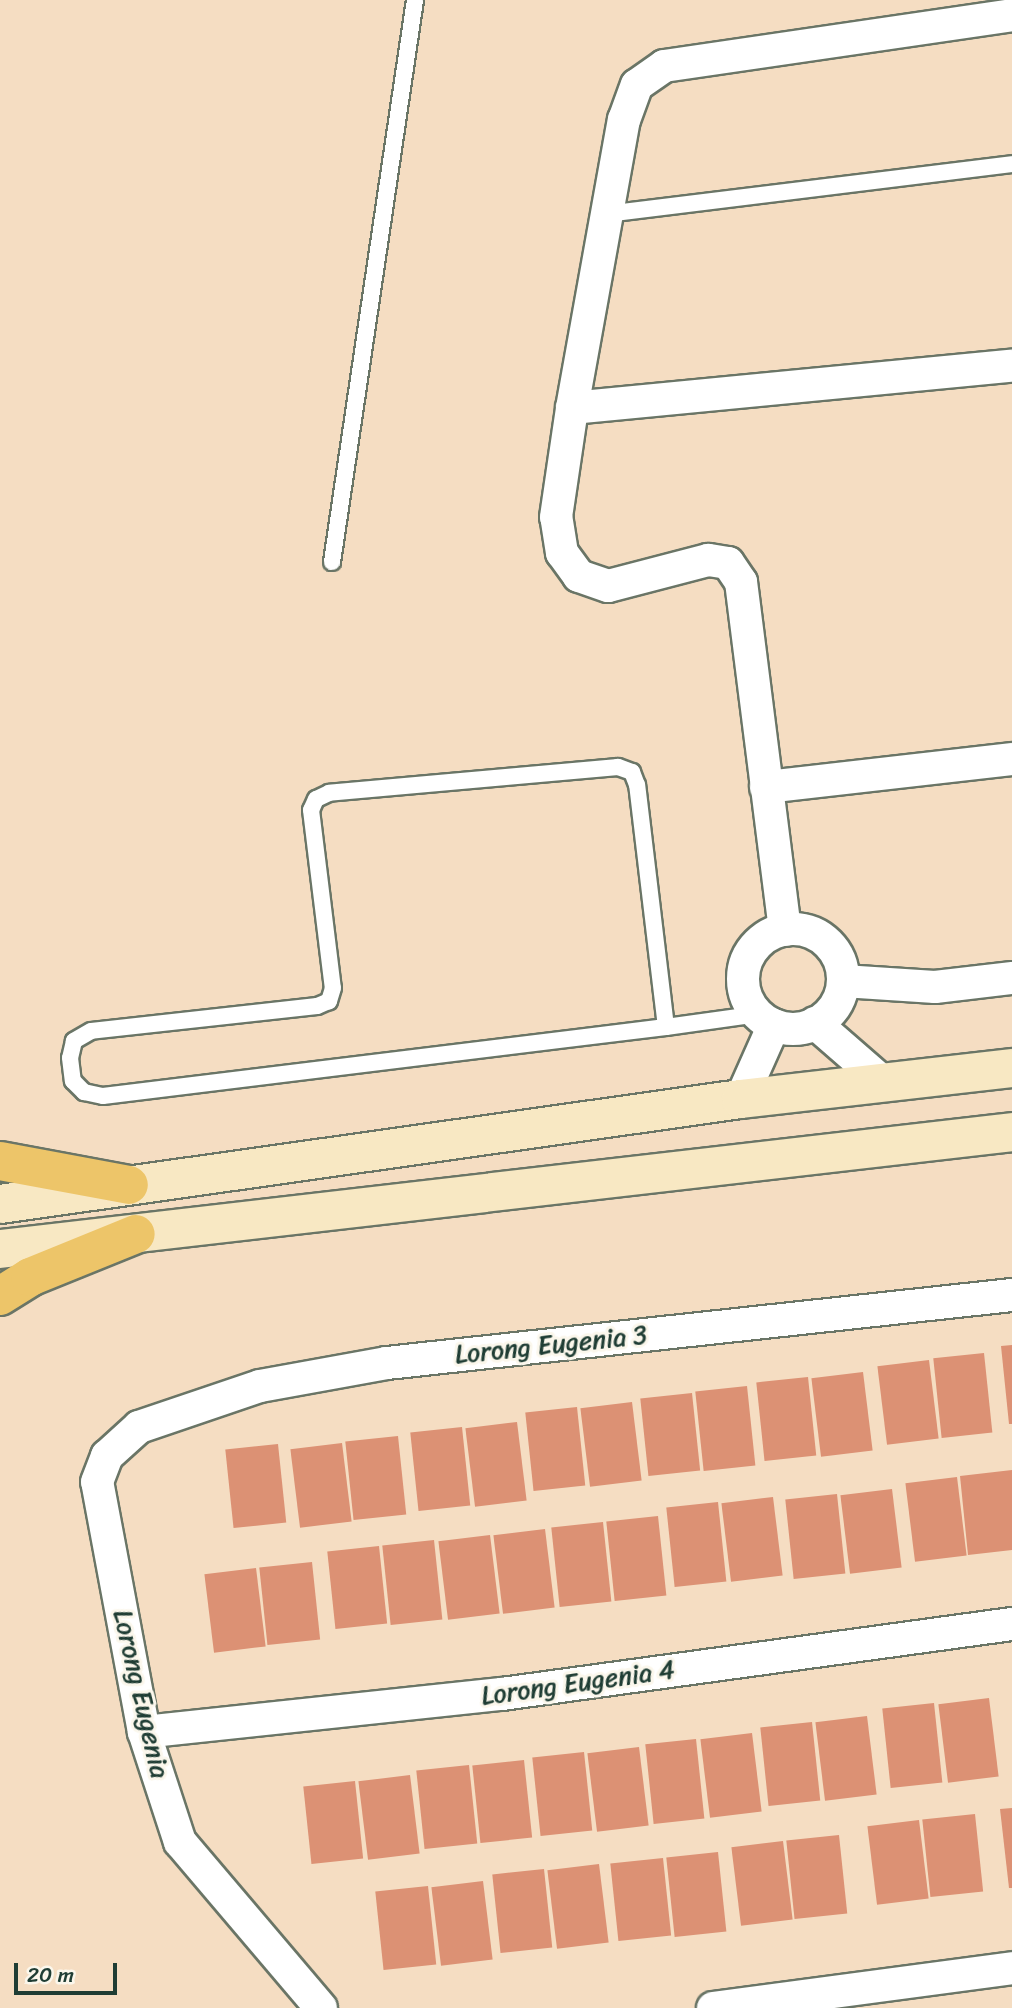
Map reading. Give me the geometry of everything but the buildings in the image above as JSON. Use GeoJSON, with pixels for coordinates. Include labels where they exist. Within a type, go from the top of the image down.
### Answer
{"type":"FeatureCollection","features":[{"type":"Feature","properties":{"kind":"highway"},"geometry":{"type":"LineString","coordinates":[[0,1161],[129,1185]]}},
{"type":"Feature","properties":{"kind":"highway"},"geometry":{"type":"LineString","coordinates":[[0,1296],[30,1277],[136,1234]]}},
{"type":"Feature","properties":{"kind":"street"},"geometry":{"type":"LineString","coordinates":[[785,930],[741,582],[728,563],[708,560],[608,586],[579,576],[562,553],[556,517],[572,408],[624,120],[637,85],[664,65],[1012,15]]}},
{"type":"Feature","properties":{"kind":"street"},"geometry":{"type":"LineString","coordinates":[[572,408],[1012,366]]}},
{"type":"Feature","properties":{"kind":"street"},"geometry":{"type":"LineString","coordinates":[[766,787],[1012,759]]}},
{"type":"Feature","properties":{"kind":"street"},"geometry":{"type":"LineString","coordinates":[[785,930],[814,934],[826,942],[842,967],[843,981],[834,1007],[815,1023],[790,1028],[766,1020],[743,987],[748,957],[757,944],[785,930]]}},
{"type":"Feature","properties":{"kind":"street"},"geometry":{"type":"LineString","coordinates":[[843,981],[935,987],[1012,978]]}},
{"type":"Feature","properties":{"kind":"street"},"geometry":{"type":"LineString","coordinates":[[741,1099],[766,1020]]}},
{"type":"Feature","properties":{"kind":"street"},"geometry":{"type":"LineString","coordinates":[[815,1023],[884,1083]]}},
{"type":"Feature","properties":{"kind":"street"},"geometry":{"type":"LineString","coordinates":[[0,1204],[741,1099],[1012,1068]]}},
{"type":"Feature","properties":{"kind":"street"},"geometry":{"type":"LineString","coordinates":[[0,1250],[1012,1132]]}},
{"type":"Feature","properties":{"kind":"street","name":"Lorong Eugenia 3"},"geometry":{"type":"LineString","coordinates":[[107,1456],[139,1427],[260,1386],[387,1363],[1012,1295]]}},
{"type":"Feature","properties":{"kind":"street","name":"Lorong Eugenia"},"geometry":{"type":"LineString","coordinates":[[107,1456],[97,1482],[144,1732],[180,1842],[321,2008]]}},
{"type":"Feature","properties":{"kind":"street","name":"Lorong Eugenia 4"},"geometry":{"type":"LineString","coordinates":[[144,1732],[502,1694],[1012,1624]]}},
{"type":"Feature","properties":{"kind":"street"},"geometry":{"type":"LineString","coordinates":[[713,2008],[1012,1968]]}},
{"type":"Feature","properties":{"kind":"lane"},"geometry":{"type":"LineString","coordinates":[[332,562],[415,0]]}},
{"type":"Feature","properties":{"kind":"lane"},"geometry":{"type":"LineString","coordinates":[[606,214],[1012,164]]}},
{"type":"Feature","properties":{"kind":"lane"},"geometry":{"type":"LineString","coordinates":[[666,1027],[637,785],[632,772],[618,766],[329,793],[316,799],[311,810],[333,988],[329,1001],[317,1006],[91,1031],[74,1041],[70,1058],[73,1081],[84,1092],[103,1096],[666,1027],[766,1020]]}}]}
